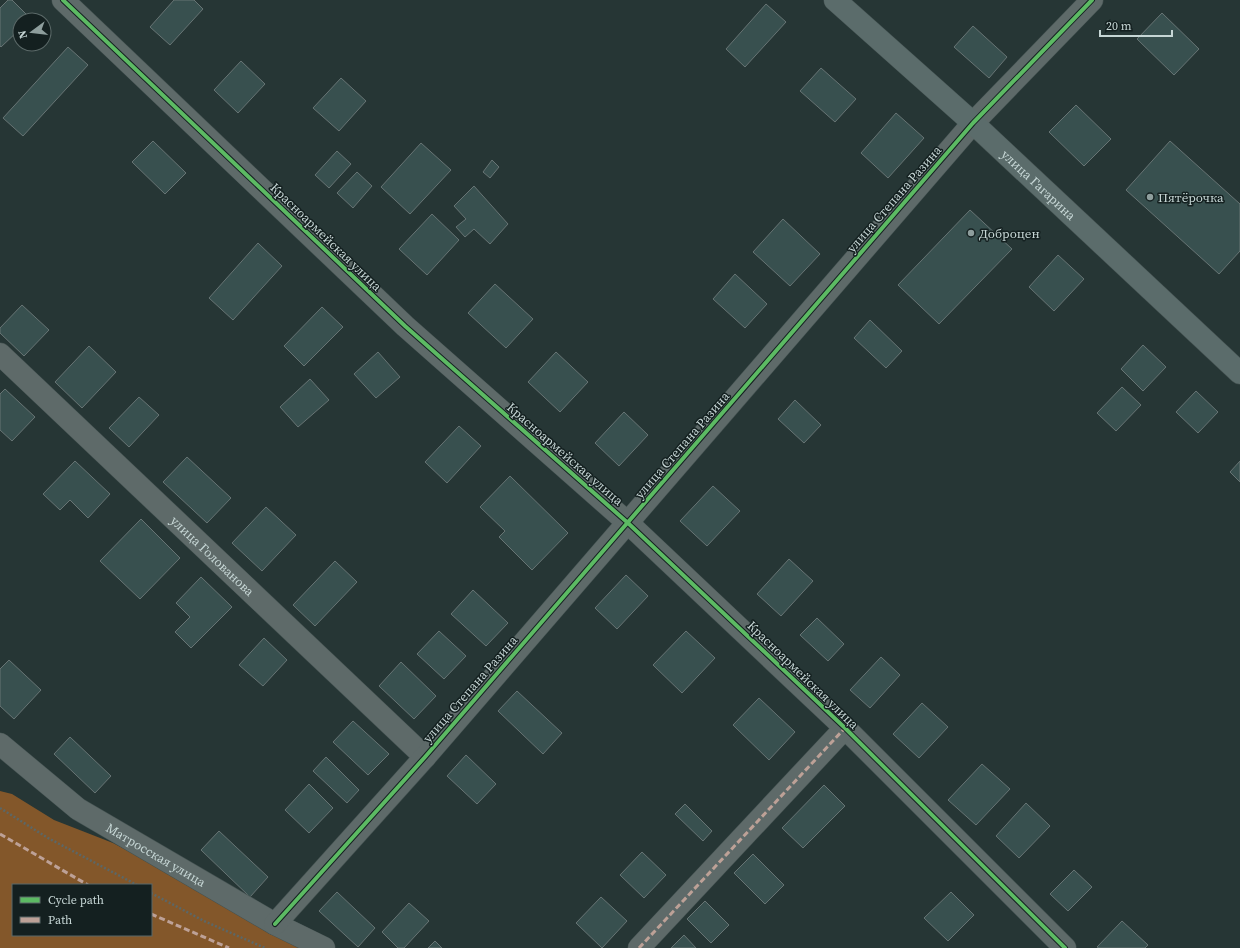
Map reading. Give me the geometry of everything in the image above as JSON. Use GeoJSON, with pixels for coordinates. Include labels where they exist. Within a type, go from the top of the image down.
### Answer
{"type":"FeatureCollection","features":[{"type":"Feature","properties":{"kind":"main road","name":"улица Гагарина"},"geometry":{"type":"LineString","coordinates":[[835,0],[973,123],[1240,374]]}},
{"type":"Feature","properties":{"kind":"street","name":"Красноармейская улица"},"geometry":{"type":"LineString","coordinates":[[63,0],[405,326],[628,523],[845,728],[1065,948]]}},
{"type":"Feature","properties":{"kind":"street","name":"улица Степана Разина"},"geometry":{"type":"LineString","coordinates":[[275,924],[425,757],[973,123],[1092,0]]}},
{"type":"Feature","properties":{"kind":"street","name":"улица Голованова"},"geometry":{"type":"LineString","coordinates":[[0,354],[425,757]]}},
{"type":"Feature","properties":{"kind":"street","name":"Красноармейская улица"},"geometry":{"type":"LineString","coordinates":[[639,948],[845,728]]}},
{"type":"Feature","properties":{"kind":"street","name":"Матросская улица"},"geometry":{"type":"LineString","coordinates":[[0,744],[78,809],[275,924],[324,948]]}},
{"type":"Feature","properties":{"kind":"path"},"geometry":{"type":"LineString","coordinates":[[0,808],[48,838],[135,884]]}},
{"type":"Feature","properties":{"kind":"path"},"geometry":{"type":"LineString","coordinates":[[152,894],[204,920],[265,948]]}},
{"type":"Feature","properties":{"kind":"shaded area"},"geometry":{"type":"Polygon","coordinates":[[[0,791],[12,794],[54,820],[113,843],[315,948],[0,948],[0,791]]]}},
{"type":"Feature","properties":{"kind":"building"},"geometry":{"type":"Polygon","coordinates":[[[8,0],[12,0],[24,12],[12,12],[12,37],[1,47],[0,46],[0,8],[8,0]]]}},
{"type":"Feature","properties":{"kind":"building"},"geometry":{"type":"Polygon","coordinates":[[[174,0],[194,0],[203,9],[170,45],[150,27],[174,0]]]}},
{"type":"Feature","properties":{"kind":"building"},"geometry":{"type":"Polygon","coordinates":[[[766,4],[786,22],[745,67],[726,49],[766,4]]]}},
{"type":"Feature","properties":{"kind":"building"},"geometry":{"type":"Polygon","coordinates":[[[1162,13],[1199,49],[1174,75],[1137,39],[1162,13]]]}},
{"type":"Feature","properties":{"kind":"building"},"geometry":{"type":"Polygon","coordinates":[[[973,26],[1007,57],[989,78],[954,47],[973,26]]]}},
{"type":"Feature","properties":{"kind":"building"},"geometry":{"type":"Polygon","coordinates":[[[68,47],[88,65],[23,136],[3,118],[68,47]]]}},
{"type":"Feature","properties":{"kind":"building"},"geometry":{"type":"Polygon","coordinates":[[[241,61],[265,84],[238,113],[214,90],[241,61]]]}},
{"type":"Feature","properties":{"kind":"building"},"geometry":{"type":"Polygon","coordinates":[[[821,68],[856,99],[835,122],[800,91],[821,68]]]}},
{"type":"Feature","properties":{"kind":"building"},"geometry":{"type":"Polygon","coordinates":[[[341,78],[366,101],[339,131],[313,108],[341,78]]]}},
{"type":"Feature","properties":{"kind":"building"},"geometry":{"type":"Polygon","coordinates":[[[1076,105],[1111,139],[1084,166],[1049,132],[1076,105]]]}},
{"type":"Feature","properties":{"kind":"building"},"geometry":{"type":"Polygon","coordinates":[[[896,113],[924,138],[888,178],[861,153],[896,113]]]}},
{"type":"Feature","properties":{"kind":"building"},"geometry":{"type":"Polygon","coordinates":[[[153,141],[186,173],[165,194],[132,162],[153,141]]]}},
{"type":"Feature","properties":{"kind":"building"},"geometry":{"type":"Polygon","coordinates":[[[1170,141],[1240,204],[1240,251],[1219,274],[1126,190],[1170,141]]]}},
{"type":"Feature","properties":{"kind":"building"},"geometry":{"type":"Polygon","coordinates":[[[421,143],[451,170],[410,214],[381,187],[421,143]]]}},
{"type":"Feature","properties":{"kind":"building"},"geometry":{"type":"Polygon","coordinates":[[[337,151],[351,164],[329,188],[315,175],[337,151]]]}},
{"type":"Feature","properties":{"kind":"building"},"geometry":{"type":"Polygon","coordinates":[[[492,160],[499,167],[490,178],[483,172],[492,160]]]}},
{"type":"Feature","properties":{"kind":"building"},"geometry":{"type":"Polygon","coordinates":[[[357,172],[372,186],[353,208],[337,193],[357,172]]]}},
{"type":"Feature","properties":{"kind":"building"},"geometry":{"type":"Polygon","coordinates":[[[474,186],[508,224],[490,244],[474,229],[465,237],[456,227],[466,219],[454,206],[474,186]]]}},
{"type":"Feature","properties":{"kind":"building"},"geometry":{"type":"Polygon","coordinates":[[[970,210],[1012,249],[939,324],[898,285],[970,210]]]}},
{"type":"Feature","properties":{"kind":"building"},"geometry":{"type":"Polygon","coordinates":[[[432,214],[459,240],[427,275],[399,249],[432,214]]]}},
{"type":"Feature","properties":{"kind":"building"},"geometry":{"type":"Polygon","coordinates":[[[783,219],[820,254],[790,286],[753,252],[783,219]]]}},
{"type":"Feature","properties":{"kind":"building"},"geometry":{"type":"Polygon","coordinates":[[[258,243],[282,266],[233,320],[209,298],[258,243]]]}},
{"type":"Feature","properties":{"kind":"building"},"geometry":{"type":"Polygon","coordinates":[[[1058,255],[1084,279],[1054,311],[1029,287],[1058,255]]]}},
{"type":"Feature","properties":{"kind":"building"},"geometry":{"type":"Polygon","coordinates":[[[735,274],[767,304],[745,328],[713,299],[735,274]]]}},
{"type":"Feature","properties":{"kind":"building"},"geometry":{"type":"Polygon","coordinates":[[[495,284],[533,319],[506,348],[468,313],[495,284]]]}},
{"type":"Feature","properties":{"kind":"building"},"geometry":{"type":"Polygon","coordinates":[[[22,305],[49,330],[24,356],[0,333],[0,328],[22,305]]]}},
{"type":"Feature","properties":{"kind":"building"},"geometry":{"type":"Polygon","coordinates":[[[322,307],[343,327],[304,366],[284,346],[322,307]]]}},
{"type":"Feature","properties":{"kind":"building"},"geometry":{"type":"Polygon","coordinates":[[[870,320],[902,351],[886,368],[854,338],[870,320]]]}},
{"type":"Feature","properties":{"kind":"building"},"geometry":{"type":"Polygon","coordinates":[[[1143,345],[1166,367],[1143,391],[1121,369],[1143,345]]]}},
{"type":"Feature","properties":{"kind":"building"},"geometry":{"type":"Polygon","coordinates":[[[89,346],[116,372],[82,408],[55,382],[89,346]]]}},
{"type":"Feature","properties":{"kind":"building"},"geometry":{"type":"Polygon","coordinates":[[[378,352],[400,377],[376,398],[354,374],[378,352]]]}},
{"type":"Feature","properties":{"kind":"building"},"geometry":{"type":"Polygon","coordinates":[[[556,352],[588,382],[560,412],[528,382],[556,352]]]}},
{"type":"Feature","properties":{"kind":"building"},"geometry":{"type":"Polygon","coordinates":[[[310,379],[329,400],[298,427],[280,407],[310,379]]]}},
{"type":"Feature","properties":{"kind":"building"},"geometry":{"type":"Polygon","coordinates":[[[1122,387],[1141,405],[1116,431],[1097,413],[1122,387]]]}},
{"type":"Feature","properties":{"kind":"building"},"geometry":{"type":"Polygon","coordinates":[[[5,389],[35,417],[12,441],[0,430],[0,394],[5,389]]]}},
{"type":"Feature","properties":{"kind":"building"},"geometry":{"type":"Polygon","coordinates":[[[1196,391],[1218,412],[1198,433],[1176,412],[1196,391]]]}},
{"type":"Feature","properties":{"kind":"building"},"geometry":{"type":"Polygon","coordinates":[[[139,397],[159,415],[129,447],[109,428],[139,397]]]}},
{"type":"Feature","properties":{"kind":"building"},"geometry":{"type":"Polygon","coordinates":[[[795,400],[821,425],[804,443],[778,419],[795,400]]]}},
{"type":"Feature","properties":{"kind":"building"},"geometry":{"type":"Polygon","coordinates":[[[624,412],[648,435],[619,466],[595,443],[624,412]]]}},
{"type":"Feature","properties":{"kind":"building"},"geometry":{"type":"Polygon","coordinates":[[[459,426],[481,446],[447,483],[425,462],[459,426]]]}},
{"type":"Feature","properties":{"kind":"building"},"geometry":{"type":"Polygon","coordinates":[[[187,457],[231,498],[207,523],[163,482],[187,457]]]}},
{"type":"Feature","properties":{"kind":"building"},"geometry":{"type":"Polygon","coordinates":[[[75,461],[110,494],[88,518],[70,500],[60,510],[43,494],[75,461]]]}},
{"type":"Feature","properties":{"kind":"building"},"geometry":{"type":"Polygon","coordinates":[[[1240,461],[1240,482],[1230,472],[1240,461]]]}},
{"type":"Feature","properties":{"kind":"building"},"geometry":{"type":"Polygon","coordinates":[[[510,476],[568,533],[532,570],[499,537],[505,531],[480,507],[510,476]]]}},
{"type":"Feature","properties":{"kind":"building"},"geometry":{"type":"Polygon","coordinates":[[[713,486],[740,511],[707,546],[680,521],[713,486]]]}},
{"type":"Feature","properties":{"kind":"building"},"geometry":{"type":"Polygon","coordinates":[[[266,507],[296,535],[262,571],[232,543],[266,507]]]}},
{"type":"Feature","properties":{"kind":"building"},"geometry":{"type":"Polygon","coordinates":[[[141,519],[180,558],[140,599],[100,561],[141,519]]]}},
{"type":"Feature","properties":{"kind":"building"},"geometry":{"type":"Polygon","coordinates":[[[789,559],[813,581],[781,616],[757,594],[789,559]]]}},
{"type":"Feature","properties":{"kind":"building"},"geometry":{"type":"Polygon","coordinates":[[[335,561],[357,582],[315,626],[293,605],[335,561]]]}},
{"type":"Feature","properties":{"kind":"building"},"geometry":{"type":"Polygon","coordinates":[[[626,575],[648,596],[617,629],[595,608],[626,575]]]}},
{"type":"Feature","properties":{"kind":"building"},"geometry":{"type":"Polygon","coordinates":[[[201,577],[232,607],[191,648],[175,632],[190,617],[176,603],[201,577]]]}},
{"type":"Feature","properties":{"kind":"building"},"geometry":{"type":"Polygon","coordinates":[[[473,590],[508,623],[486,646],[451,614],[473,590]]]}},
{"type":"Feature","properties":{"kind":"building"},"geometry":{"type":"Polygon","coordinates":[[[817,618],[844,644],[828,661],[800,635],[817,618]]]}},
{"type":"Feature","properties":{"kind":"building"},"geometry":{"type":"Polygon","coordinates":[[[439,631],[466,656],[444,679],[417,654],[439,631]]]}},
{"type":"Feature","properties":{"kind":"building"},"geometry":{"type":"Polygon","coordinates":[[[686,631],[715,658],[682,693],[653,665],[686,631]]]}},
{"type":"Feature","properties":{"kind":"building"},"geometry":{"type":"Polygon","coordinates":[[[264,638],[287,660],[263,686],[239,665],[264,638]]]}},
{"type":"Feature","properties":{"kind":"building"},"geometry":{"type":"Polygon","coordinates":[[[881,657],[900,675],[870,708],[850,690],[881,657]]]}},
{"type":"Feature","properties":{"kind":"building"},"geometry":{"type":"Polygon","coordinates":[[[9,660],[41,690],[14,719],[0,706],[0,669],[9,660]]]}},
{"type":"Feature","properties":{"kind":"building"},"geometry":{"type":"Polygon","coordinates":[[[401,662],[436,696],[414,719],[379,686],[401,662]]]}},
{"type":"Feature","properties":{"kind":"building"},"geometry":{"type":"Polygon","coordinates":[[[517,691],[562,733],[543,754],[498,711],[517,691]]]}},
{"type":"Feature","properties":{"kind":"building"},"geometry":{"type":"Polygon","coordinates":[[[759,698],[795,732],[769,760],[733,725],[759,698]]]}},
{"type":"Feature","properties":{"kind":"building"},"geometry":{"type":"Polygon","coordinates":[[[922,703],[948,727],[919,758],[893,734],[922,703]]]}},
{"type":"Feature","properties":{"kind":"building"},"geometry":{"type":"Polygon","coordinates":[[[353,721],[389,754],[368,775],[333,742],[353,721]]]}},
{"type":"Feature","properties":{"kind":"building"},"geometry":{"type":"Polygon","coordinates":[[[70,737],[111,776],[95,793],[54,754],[70,737]]]}},
{"type":"Feature","properties":{"kind":"building"},"geometry":{"type":"Polygon","coordinates":[[[466,755],[496,784],[477,804],[447,776],[466,755]]]}},
{"type":"Feature","properties":{"kind":"building"},"geometry":{"type":"Polygon","coordinates":[[[326,757],[359,790],[347,803],[313,771],[326,757]]]}},
{"type":"Feature","properties":{"kind":"building"},"geometry":{"type":"Polygon","coordinates":[[[982,764],[1010,789],[976,825],[948,800],[982,764]]]}},
{"type":"Feature","properties":{"kind":"building"},"geometry":{"type":"Polygon","coordinates":[[[309,784],[333,808],[309,833],[285,810],[309,784]]]}},
{"type":"Feature","properties":{"kind":"building"},"geometry":{"type":"Polygon","coordinates":[[[824,785],[845,806],[803,848],[782,828],[824,785]]]}},
{"type":"Feature","properties":{"kind":"building"},"geometry":{"type":"Polygon","coordinates":[[[1026,803],[1050,826],[1019,858],[996,836],[1026,803]]]}},
{"type":"Feature","properties":{"kind":"building"},"geometry":{"type":"Polygon","coordinates":[[[685,804],[712,831],[703,841],[675,814],[685,804]]]}},
{"type":"Feature","properties":{"kind":"building"},"geometry":{"type":"Polygon","coordinates":[[[219,831],[268,877],[250,897],[201,850],[219,831]]]}},
{"type":"Feature","properties":{"kind":"building"},"geometry":{"type":"Polygon","coordinates":[[[642,852],[666,875],[644,898],[620,875],[642,852]]]}},
{"type":"Feature","properties":{"kind":"building"},"geometry":{"type":"Polygon","coordinates":[[[753,854],[784,885],[765,904],[734,873],[753,854]]]}},
{"type":"Feature","properties":{"kind":"building"},"geometry":{"type":"Polygon","coordinates":[[[1074,870],[1092,887],[1068,911],[1050,894],[1074,870]]]}},
{"type":"Feature","properties":{"kind":"building"},"geometry":{"type":"Polygon","coordinates":[[[337,892],[375,928],[358,947],[319,911],[337,892]]]}},
{"type":"Feature","properties":{"kind":"building"},"geometry":{"type":"Polygon","coordinates":[[[951,892],[974,915],[948,941],[924,918],[951,892]]]}},
{"type":"Feature","properties":{"kind":"building"},"geometry":{"type":"Polygon","coordinates":[[[601,897],[627,921],[602,948],[576,923],[601,897]]]}},
{"type":"Feature","properties":{"kind":"building"},"geometry":{"type":"Polygon","coordinates":[[[705,901],[729,925],[711,943],[687,919],[705,901]]]}},
{"type":"Feature","properties":{"kind":"building"},"geometry":{"type":"Polygon","coordinates":[[[409,903],[429,921],[404,948],[398,948],[382,932],[409,903]]]}},
{"type":"Feature","properties":{"kind":"building"},"geometry":{"type":"Polygon","coordinates":[[[1122,921],[1148,945],[1145,948],[1097,947],[1122,921]]]}},
{"type":"Feature","properties":{"kind":"building"},"geometry":{"type":"Polygon","coordinates":[[[684,935],[696,948],[671,948],[684,935]]]}},
{"type":"Feature","properties":{"kind":"building"},"geometry":{"type":"Polygon","coordinates":[[[435,941],[442,948],[428,948],[435,941]]]}},
{"type":"Feature","properties":{"kind":"marked path"},"geometry":{"type":"LineString","coordinates":[[639,948],[845,728]]}},
{"type":"Feature","properties":{"kind":"marked path"},"geometry":{"type":"LineString","coordinates":[[0,834],[86,884]]}},
{"type":"Feature","properties":{"kind":"marked path"},"geometry":{"type":"LineString","coordinates":[[152,914],[229,948]]}},
{"type":"Feature","properties":{"kind":"cycle path"},"geometry":{"type":"LineString","coordinates":[[63,0],[405,326],[628,523],[845,728],[1065,948]]}},
{"type":"Feature","properties":{"kind":"cycle path"},"geometry":{"type":"LineString","coordinates":[[275,924],[425,757],[973,123],[1092,0]]}},
{"type":"Feature","properties":{"kind":"place","name":"Пятёрочка"},"geometry":{"type":"Point","coordinates":[1150,197]}},
{"type":"Feature","properties":{"kind":"place","name":"Доброцен"},"geometry":{"type":"Point","coordinates":[971,233]}}]}
